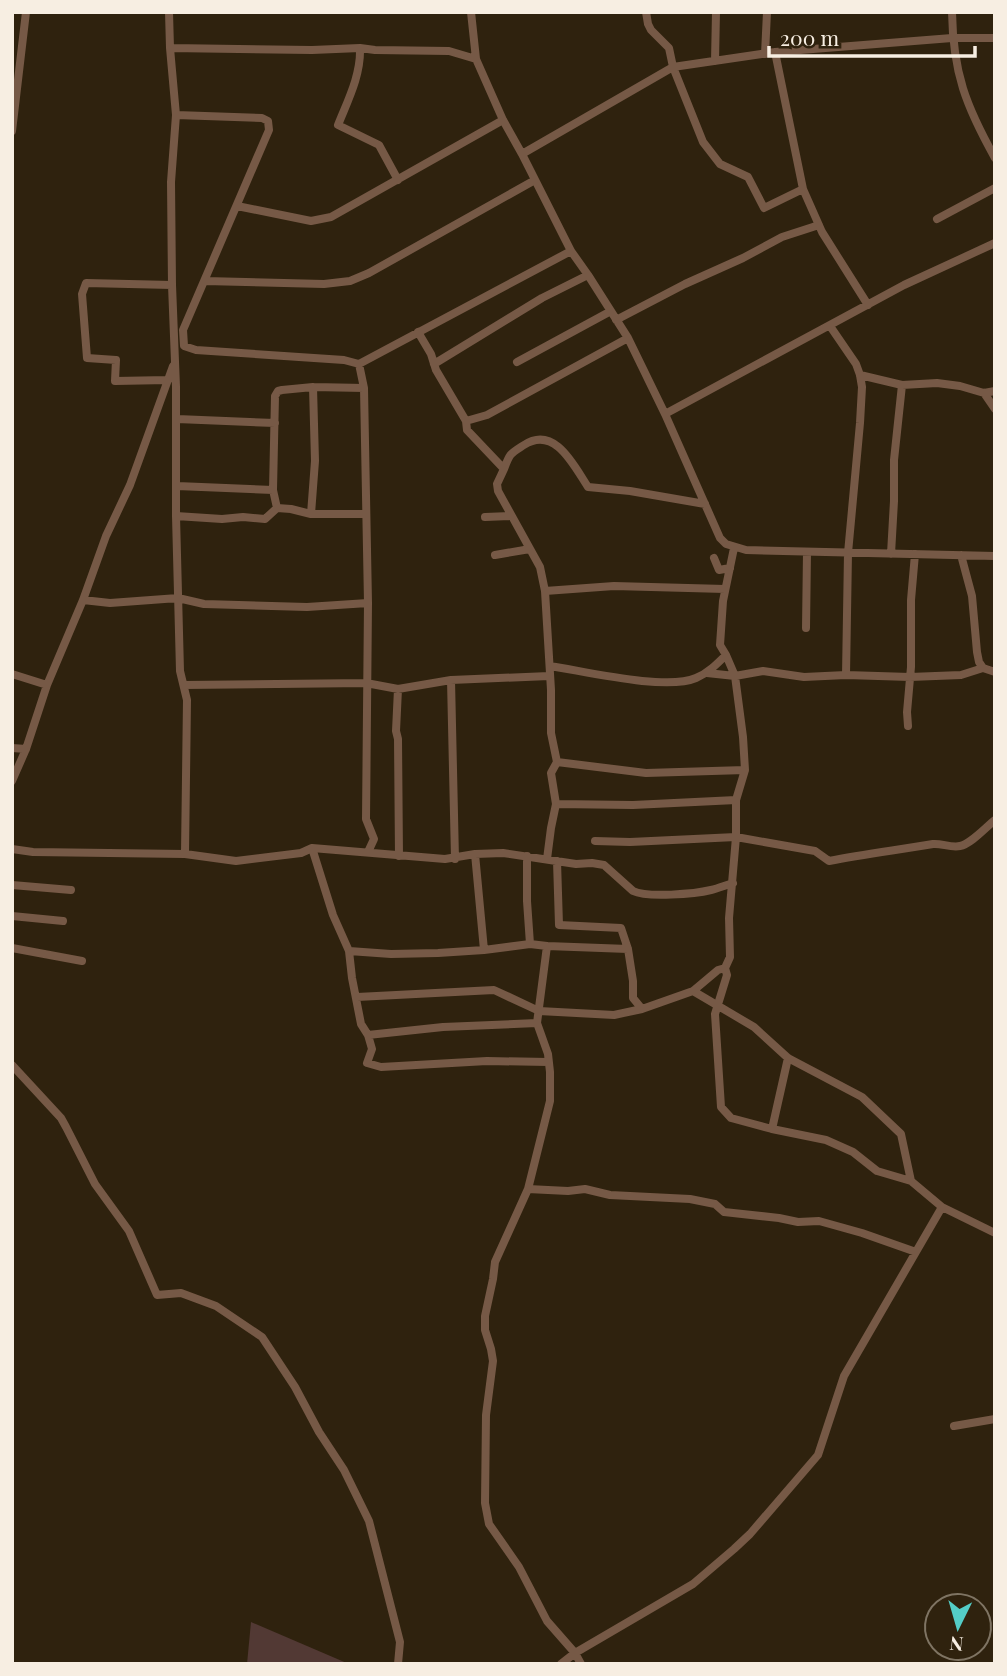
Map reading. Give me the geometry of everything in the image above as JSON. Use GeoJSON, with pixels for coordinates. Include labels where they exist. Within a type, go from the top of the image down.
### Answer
{"type":"FeatureCollection","features":[{"type":"Feature","properties":{"kind":"street"},"geometry":{"type":"LineString","coordinates":[[12,131],[26,12]]}},
{"type":"Feature","properties":{"kind":"street"},"geometry":{"type":"LineString","coordinates":[[169,12],[176,114],[171,182],[172,285],[177,419],[176,516],[180,671],[187,700],[185,854]]}},
{"type":"Feature","properties":{"kind":"street"},"geometry":{"type":"LineString","coordinates":[[471,12],[475,59],[503,120],[571,251],[628,338],[720,538],[734,548],[746,550],[995,556]]}},
{"type":"Feature","properties":{"kind":"street"},"geometry":{"type":"LineString","coordinates":[[646,12],[651,30],[669,48],[673,67],[703,142],[720,164],[748,177],[764,208],[803,189]]}},
{"type":"Feature","properties":{"kind":"street"},"geometry":{"type":"LineString","coordinates":[[715,61],[716,12]]}},
{"type":"Feature","properties":{"kind":"street"},"geometry":{"type":"LineString","coordinates":[[767,12],[770,53],[803,189],[819,225],[868,305]]}},
{"type":"Feature","properties":{"kind":"street"},"geometry":{"type":"LineString","coordinates":[[952,12],[952,38],[963,93],[995,158]]}},
{"type":"Feature","properties":{"kind":"street"},"geometry":{"type":"LineString","coordinates":[[522,154],[673,67],[770,53],[952,38],[995,38]]}},
{"type":"Feature","properties":{"kind":"street"},"geometry":{"type":"LineString","coordinates":[[170,48],[449,51],[475,59]]}},
{"type":"Feature","properties":{"kind":"street"},"geometry":{"type":"LineString","coordinates":[[360,48],[356,79],[338,125],[379,145],[398,180]]}},
{"type":"Feature","properties":{"kind":"street"},"geometry":{"type":"LineString","coordinates":[[176,114],[262,118],[268,121],[269,130],[183,330],[184,346],[196,350],[344,360],[359,364],[571,251]]}},
{"type":"Feature","properties":{"kind":"street"},"geometry":{"type":"LineString","coordinates":[[237,206],[311,221],[331,217],[503,120]]}},
{"type":"Feature","properties":{"kind":"street"},"geometry":{"type":"LineString","coordinates":[[205,281],[324,284],[350,281],[535,180]]}},
{"type":"Feature","properties":{"kind":"street"},"geometry":{"type":"LineString","coordinates":[[937,219],[995,188]]}},
{"type":"Feature","properties":{"kind":"street"},"geometry":{"type":"LineString","coordinates":[[616,320],[782,237],[819,225]]}},
{"type":"Feature","properties":{"kind":"street"},"geometry":{"type":"LineString","coordinates":[[665,414],[904,285],[995,243]]}},
{"type":"Feature","properties":{"kind":"street"},"geometry":{"type":"LineString","coordinates":[[434,363],[542,298],[588,275]]}},
{"type":"Feature","properties":{"kind":"street"},"geometry":{"type":"LineString","coordinates":[[168,380],[115,381],[116,360],[87,358],[82,294],[86,283],[172,285]]}},
{"type":"Feature","properties":{"kind":"street"},"geometry":{"type":"LineString","coordinates":[[517,362],[611,311]]}},
{"type":"Feature","properties":{"kind":"street"},"geometry":{"type":"LineString","coordinates":[[830,326],[856,364],[862,387],[848,553],[846,674]]}},
{"type":"Feature","properties":{"kind":"street"},"geometry":{"type":"LineString","coordinates":[[418,332],[431,354],[436,370],[466,421],[467,430],[504,469]]}},
{"type":"Feature","properties":{"kind":"street"},"geometry":{"type":"LineString","coordinates":[[466,421],[488,415],[628,338]]}},
{"type":"Feature","properties":{"kind":"street"},"geometry":{"type":"LineString","coordinates":[[12,780],[106,536],[130,485],[175,358]]}},
{"type":"Feature","properties":{"kind":"street"},"geometry":{"type":"LineString","coordinates":[[359,364],[364,388],[368,603],[366,819],[374,839],[368,852]]}},
{"type":"Feature","properties":{"kind":"street"},"geometry":{"type":"LineString","coordinates":[[860,375],[902,385],[937,383],[984,393],[995,391]]}},
{"type":"Feature","properties":{"kind":"street"},"geometry":{"type":"LineString","coordinates":[[891,554],[894,460],[902,385]]}},
{"type":"Feature","properties":{"kind":"street"},"geometry":{"type":"LineString","coordinates":[[277,508],[273,490],[275,396],[278,391],[313,387],[364,388]]}},
{"type":"Feature","properties":{"kind":"street"},"geometry":{"type":"LineString","coordinates":[[311,514],[315,461],[313,387]]}},
{"type":"Feature","properties":{"kind":"street"},"geometry":{"type":"LineString","coordinates":[[984,393],[995,409]]}},
{"type":"Feature","properties":{"kind":"street"},"geometry":{"type":"LineString","coordinates":[[177,419],[275,423]]}},
{"type":"Feature","properties":{"kind":"street"},"geometry":{"type":"LineString","coordinates":[[547,859],[556,804],[551,773],[557,762],[551,733],[545,591],[540,567],[498,491],[497,484],[510,453],[531,440],[550,441],[566,452],[588,487],[705,504]]}},
{"type":"Feature","properties":{"kind":"street"},"geometry":{"type":"LineString","coordinates":[[177,486],[273,490]]}},
{"type":"Feature","properties":{"kind":"street"},"geometry":{"type":"LineString","coordinates":[[176,516],[265,519],[277,508],[311,514],[365,514]]}},
{"type":"Feature","properties":{"kind":"street"},"geometry":{"type":"LineString","coordinates":[[485,517],[511,516]]}},
{"type":"Feature","properties":{"kind":"street"},"geometry":{"type":"LineString","coordinates":[[734,548],[723,601],[720,645],[735,676],[743,737],[744,770],[736,800],[736,837],[729,918],[730,957],[715,1014],[721,1107],[731,1118],[826,1140],[853,1152],[877,1171],[911,1181],[942,1207],[995,1233]]}},
{"type":"Feature","properties":{"kind":"street"},"geometry":{"type":"LineString","coordinates":[[495,555],[530,549]]}},
{"type":"Feature","properties":{"kind":"street"},"geometry":{"type":"LineString","coordinates":[[806,628],[807,552]]}},
{"type":"Feature","properties":{"kind":"street"},"geometry":{"type":"LineString","coordinates":[[908,726],[906,712],[911,667],[911,600],[915,554]]}},
{"type":"Feature","properties":{"kind":"street"},"geometry":{"type":"LineString","coordinates":[[961,555],[972,596],[979,662],[995,672]]}},
{"type":"Feature","properties":{"kind":"street"},"geometry":{"type":"LineString","coordinates":[[714,558],[719,570],[730,568]]}},
{"type":"Feature","properties":{"kind":"street"},"geometry":{"type":"LineString","coordinates":[[545,591],[614,586],[725,589]]}},
{"type":"Feature","properties":{"kind":"street"},"geometry":{"type":"LineString","coordinates":[[83,600],[110,603],[178,598],[204,604],[307,607],[368,603]]}},
{"type":"Feature","properties":{"kind":"street"},"geometry":{"type":"LineString","coordinates":[[550,666],[648,681],[675,682],[694,679],[707,673],[726,655]]}},
{"type":"Feature","properties":{"kind":"street"},"geometry":{"type":"LineString","coordinates":[[707,673],[735,676],[763,671],[804,677],[846,674],[910,677],[961,675],[984,667]]}},
{"type":"Feature","properties":{"kind":"street"},"geometry":{"type":"LineString","coordinates":[[12,674],[47,685]]}},
{"type":"Feature","properties":{"kind":"street"},"geometry":{"type":"LineString","coordinates":[[184,685],[366,684],[398,689],[451,680],[549,676]]}},
{"type":"Feature","properties":{"kind":"street"},"geometry":{"type":"LineString","coordinates":[[451,680],[455,859]]}},
{"type":"Feature","properties":{"kind":"street"},"geometry":{"type":"LineString","coordinates":[[398,689],[396,731],[400,856]]}},
{"type":"Feature","properties":{"kind":"street"},"geometry":{"type":"LineString","coordinates":[[12,748],[26,749]]}},
{"type":"Feature","properties":{"kind":"street"},"geometry":{"type":"LineString","coordinates":[[557,762],[646,773],[744,770]]}},
{"type":"Feature","properties":{"kind":"street"},"geometry":{"type":"LineString","coordinates":[[556,804],[633,805],[736,800]]}},
{"type":"Feature","properties":{"kind":"street"},"geometry":{"type":"LineString","coordinates":[[595,841],[736,837],[816,850],[829,861],[936,843],[960,846],[995,820]]}},
{"type":"Feature","properties":{"kind":"street"},"geometry":{"type":"LineString","coordinates":[[312,848],[333,915],[349,951],[361,1024],[369,1035],[372,1049],[367,1063],[381,1067],[487,1061],[548,1062]]}},
{"type":"Feature","properties":{"kind":"street"},"geometry":{"type":"LineString","coordinates":[[12,849],[33,852],[185,854],[236,861],[301,853],[312,848],[455,859],[475,854],[503,853],[604,865],[639,894],[710,891],[733,883]]}},
{"type":"Feature","properties":{"kind":"street"},"geometry":{"type":"LineString","coordinates":[[475,854],[484,950]]}},
{"type":"Feature","properties":{"kind":"street"},"geometry":{"type":"LineString","coordinates":[[527,856],[530,944]]}},
{"type":"Feature","properties":{"kind":"street"},"geometry":{"type":"LineString","coordinates":[[556,861],[559,925],[621,928],[628,949],[633,998],[642,1009]]}},
{"type":"Feature","properties":{"kind":"street"},"geometry":{"type":"LineString","coordinates":[[12,886],[71,890]]}},
{"type":"Feature","properties":{"kind":"street"},"geometry":{"type":"LineString","coordinates":[[12,916],[63,921]]}},
{"type":"Feature","properties":{"kind":"street"},"geometry":{"type":"LineString","coordinates":[[349,951],[391,954],[484,950],[530,944],[628,949]]}},
{"type":"Feature","properties":{"kind":"street"},"geometry":{"type":"LineString","coordinates":[[547,946],[537,1023],[548,1054],[550,1101],[528,1189],[495,1262],[485,1316],[485,1330],[493,1361],[486,1415],[485,1503],[489,1524],[519,1567],[547,1620],[581,1664]]}},
{"type":"Feature","properties":{"kind":"street"},"geometry":{"type":"LineString","coordinates":[[12,948],[82,961]]}},
{"type":"Feature","properties":{"kind":"street"},"geometry":{"type":"LineString","coordinates":[[357,997],[494,989],[539,1011],[614,1015],[642,1009],[693,991],[718,970],[725,968]]}},
{"type":"Feature","properties":{"kind":"street"},"geometry":{"type":"LineString","coordinates":[[693,991],[754,1027],[788,1058],[862,1097],[901,1134],[911,1181]]}},
{"type":"Feature","properties":{"kind":"street"},"geometry":{"type":"LineString","coordinates":[[369,1035],[443,1027],[537,1023]]}},
{"type":"Feature","properties":{"kind":"street"},"geometry":{"type":"LineString","coordinates":[[772,1129],[788,1058]]}},
{"type":"Feature","properties":{"kind":"street"},"geometry":{"type":"LineString","coordinates":[[12,1065],[61,1118],[95,1184],[129,1231],[157,1295],[181,1293],[216,1306],[262,1337],[295,1387],[319,1432],[344,1470],[369,1521],[400,1642],[398,1664]]}},
{"type":"Feature","properties":{"kind":"street"},"geometry":{"type":"LineString","coordinates":[[528,1189],[585,1189],[610,1195],[690,1199],[715,1204],[724,1212],[798,1222],[819,1221],[916,1252]]}},
{"type":"Feature","properties":{"kind":"street"},"geometry":{"type":"LineString","coordinates":[[561,1664],[575,1653],[693,1584],[750,1534],[818,1455],[844,1376],[942,1207]]}},
{"type":"Feature","properties":{"kind":"street"},"geometry":{"type":"LineString","coordinates":[[954,1426],[995,1419]]}},
{"type":"Feature","properties":{"kind":"shaded area"},"geometry":{"type":"Polygon","coordinates":[[[251,1622],[349,1664],[247,1664],[251,1622]]]}}]}
